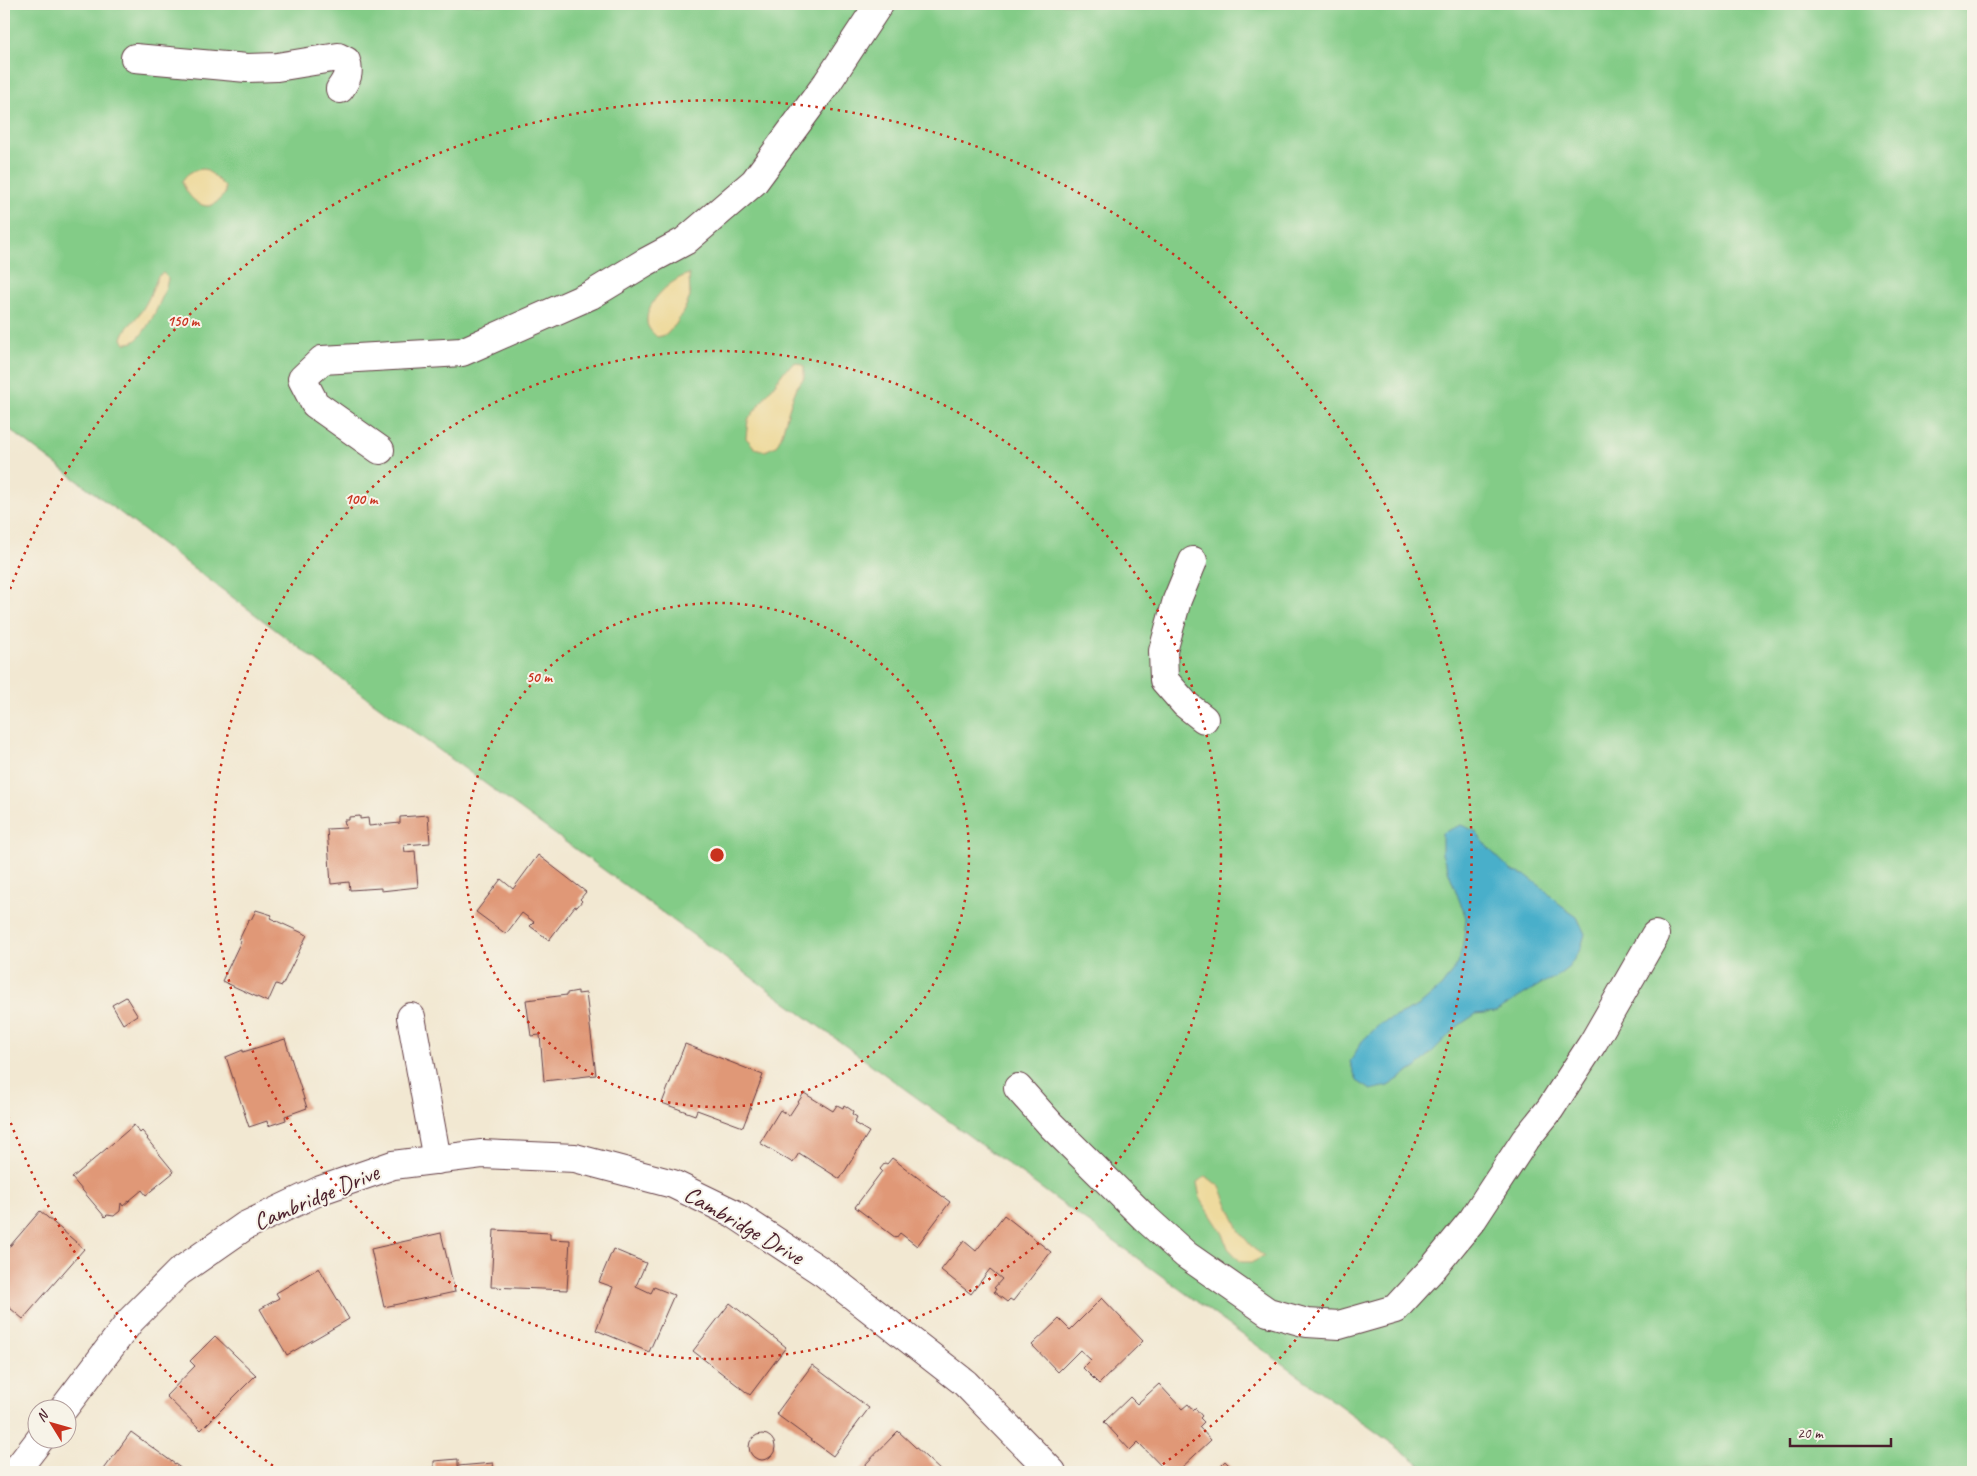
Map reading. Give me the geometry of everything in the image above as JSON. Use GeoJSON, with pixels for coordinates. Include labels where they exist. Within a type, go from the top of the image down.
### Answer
{"type":"FeatureCollection","features":[{"type":"Feature","properties":{"kind":"street"},"geometry":{"type":"LineString","coordinates":[[380,450],[315,404],[302,379],[322,360],[462,352],[591,295],[684,241],[754,182],[827,83],[879,4]]}},
{"type":"Feature","properties":{"kind":"street"},"geometry":{"type":"LineString","coordinates":[[135,58],[247,68],[277,67],[338,57],[346,60],[348,68],[348,78],[340,90]]}},
{"type":"Feature","properties":{"kind":"street"},"geometry":{"type":"LineString","coordinates":[[1193,561],[1177,600],[1163,651],[1164,680],[1185,704],[1204,719]]}},
{"type":"Feature","properties":{"kind":"street"},"geometry":{"type":"LineString","coordinates":[[1018,1088],[1052,1126],[1186,1256],[1268,1312],[1307,1323],[1339,1325],[1395,1309],[1433,1268],[1473,1219],[1525,1140],[1550,1109],[1594,1041],[1655,936]]}},
{"type":"Feature","properties":{"kind":"street"},"geometry":{"type":"LineString","coordinates":[[411,1017],[437,1160]]}},
{"type":"Feature","properties":{"kind":"street","name":"Cambridge Drive"},"geometry":{"type":"LineString","coordinates":[[72,1398],[131,1320],[179,1272],[245,1226],[321,1190],[393,1165],[482,1154],[575,1158],[673,1184],[733,1213],[824,1273],[965,1383],[1052,1472]]}},
{"type":"Feature","properties":{"kind":"street"},"geometry":{"type":"LineString","coordinates":[[15,1472],[33,1448]]}},
{"type":"Feature","properties":{"kind":"green space"},"geometry":{"type":"Polygon","coordinates":[[[4,4],[1973,4],[1973,1472],[1431,1472],[321,664],[4,425],[4,4]]]}},
{"type":"Feature","properties":{"kind":"sand"},"geometry":{"type":"Polygon","coordinates":[[[204,169],[225,187],[225,194],[211,206],[199,204],[195,201],[185,189],[182,181],[191,172],[204,169]]]}},
{"type":"Feature","properties":{"kind":"sand"},"geometry":{"type":"Polygon","coordinates":[[[163,273],[168,278],[155,313],[144,332],[138,338],[133,342],[125,343],[122,339],[125,332],[143,309],[158,276],[163,273]]]}},
{"type":"Feature","properties":{"kind":"sand"},"geometry":{"type":"Polygon","coordinates":[[[689,274],[690,297],[684,310],[676,324],[666,335],[657,337],[650,330],[647,323],[651,306],[668,286],[689,274]]]}},
{"type":"Feature","properties":{"kind":"sand"},"geometry":{"type":"Polygon","coordinates":[[[796,362],[804,366],[804,378],[797,387],[791,402],[781,437],[776,446],[765,451],[755,448],[746,438],[748,420],[785,370],[796,362]]]}},
{"type":"Feature","properties":{"kind":"sand"},"geometry":{"type":"Polygon","coordinates":[[[1206,1176],[1220,1187],[1241,1234],[1254,1249],[1264,1256],[1253,1262],[1241,1262],[1228,1248],[1223,1234],[1200,1198],[1197,1182],[1206,1176]]]}},
{"type":"Feature","properties":{"kind":"water"},"geometry":{"type":"Polygon","coordinates":[[[1461,825],[1475,831],[1489,849],[1512,871],[1527,876],[1561,906],[1577,917],[1585,934],[1581,948],[1569,967],[1556,977],[1495,1012],[1476,1014],[1458,1026],[1417,1067],[1388,1086],[1371,1090],[1357,1081],[1350,1062],[1362,1041],[1380,1024],[1420,1005],[1441,987],[1458,964],[1466,918],[1442,854],[1442,833],[1461,825]]]}},
{"type":"Feature","properties":{"kind":"building"},"geometry":{"type":"Polygon","coordinates":[[[428,815],[430,843],[404,845],[405,852],[415,851],[418,887],[381,891],[381,888],[350,890],[349,882],[331,884],[327,829],[346,828],[344,820],[349,820],[349,817],[360,816],[360,819],[368,818],[369,826],[400,823],[400,817],[428,815]]]}},
{"type":"Feature","properties":{"kind":"building"},"geometry":{"type":"Polygon","coordinates":[[[538,855],[586,892],[580,899],[582,901],[577,907],[575,906],[549,940],[530,926],[534,922],[522,913],[506,934],[476,912],[501,879],[513,889],[538,855]]]}},
{"type":"Feature","properties":{"kind":"building"},"geometry":{"type":"Polygon","coordinates":[[[256,910],[272,915],[270,918],[307,935],[282,986],[276,984],[268,1002],[222,981],[249,919],[251,920],[256,910]]]}},
{"type":"Feature","properties":{"kind":"building"},"geometry":{"type":"Polygon","coordinates":[[[578,991],[578,994],[586,993],[596,1075],[544,1081],[540,1035],[531,1036],[526,1000],[567,995],[567,993],[578,991]]]}},
{"type":"Feature","properties":{"kind":"building"},"geometry":{"type":"Polygon","coordinates":[[[126,997],[137,1015],[123,1024],[112,1005],[126,997]]]}},
{"type":"Feature","properties":{"kind":"building"},"geometry":{"type":"Polygon","coordinates":[[[285,1039],[307,1108],[285,1116],[286,1120],[268,1126],[267,1121],[249,1127],[226,1057],[243,1050],[243,1052],[285,1039]]]}},
{"type":"Feature","properties":{"kind":"building"},"geometry":{"type":"Polygon","coordinates":[[[685,1044],[763,1075],[743,1127],[697,1110],[695,1115],[662,1103],[685,1044]]]}},
{"type":"Feature","properties":{"kind":"building"},"geometry":{"type":"Polygon","coordinates":[[[804,1093],[833,1111],[837,1105],[843,1108],[844,1105],[853,1111],[852,1114],[857,1117],[854,1123],[869,1132],[840,1179],[799,1153],[793,1163],[760,1143],[780,1110],[789,1116],[804,1093]]]}},
{"type":"Feature","properties":{"kind":"building"},"geometry":{"type":"Polygon","coordinates":[[[134,1125],[140,1133],[142,1131],[148,1138],[174,1172],[146,1195],[142,1190],[123,1206],[121,1203],[120,1211],[114,1216],[107,1215],[105,1217],[72,1178],[134,1125]]]}},
{"type":"Feature","properties":{"kind":"building"},"geometry":{"type":"Polygon","coordinates":[[[892,1158],[950,1202],[917,1246],[900,1233],[896,1238],[855,1207],[882,1171],[880,1169],[892,1158]]]}},
{"type":"Feature","properties":{"kind":"building"},"geometry":{"type":"Polygon","coordinates":[[[40,1211],[84,1249],[23,1319],[4,1303],[4,1253],[40,1211]]]}},
{"type":"Feature","properties":{"kind":"building"},"geometry":{"type":"Polygon","coordinates":[[[1004,1215],[1051,1252],[1013,1301],[1010,1299],[1007,1302],[994,1292],[996,1289],[994,1288],[1002,1279],[990,1269],[971,1294],[941,1270],[964,1241],[976,1251],[1004,1215]]]}},
{"type":"Feature","properties":{"kind":"building"},"geometry":{"type":"Polygon","coordinates":[[[494,1230],[550,1233],[550,1239],[570,1240],[567,1290],[491,1287],[494,1230]]]}},
{"type":"Feature","properties":{"kind":"building"},"geometry":{"type":"Polygon","coordinates":[[[441,1233],[455,1292],[384,1307],[371,1249],[441,1233]]]}},
{"type":"Feature","properties":{"kind":"building"},"geometry":{"type":"Polygon","coordinates":[[[613,1249],[646,1263],[636,1286],[651,1293],[654,1287],[674,1295],[649,1352],[596,1330],[613,1287],[599,1282],[613,1249]]]}},
{"type":"Feature","properties":{"kind":"building"},"geometry":{"type":"Polygon","coordinates":[[[319,1268],[349,1319],[287,1355],[260,1309],[279,1298],[276,1293],[319,1268]]]}},
{"type":"Feature","properties":{"kind":"building"},"geometry":{"type":"Polygon","coordinates":[[[1102,1298],[1143,1341],[1099,1384],[1083,1368],[1091,1360],[1080,1350],[1058,1372],[1032,1345],[1059,1319],[1070,1330],[1102,1298]]]}},
{"type":"Feature","properties":{"kind":"building"},"geometry":{"type":"Polygon","coordinates":[[[730,1303],[786,1347],[750,1395],[693,1351],[730,1303]]]}},
{"type":"Feature","properties":{"kind":"building"},"geometry":{"type":"Polygon","coordinates":[[[215,1336],[256,1375],[201,1430],[166,1396],[195,1366],[190,1361],[215,1336]]]}},
{"type":"Feature","properties":{"kind":"building"},"geometry":{"type":"Polygon","coordinates":[[[812,1365],[869,1408],[833,1456],[776,1414],[812,1365]]]}},
{"type":"Feature","properties":{"kind":"building"},"geometry":{"type":"Polygon","coordinates":[[[1159,1384],[1182,1409],[1188,1404],[1193,1410],[1195,1408],[1202,1416],[1200,1418],[1204,1422],[1199,1427],[1211,1440],[1177,1472],[1167,1472],[1138,1442],[1130,1450],[1104,1422],[1130,1397],[1137,1404],[1159,1384]]]}},
{"type":"Feature","properties":{"kind":"building"},"geometry":{"type":"Polygon","coordinates":[[[898,1431],[942,1472],[858,1472],[898,1431]]]}},
{"type":"Feature","properties":{"kind":"building"},"geometry":{"type":"Polygon","coordinates":[[[131,1432],[186,1472],[102,1472],[131,1432]]]}},
{"type":"Feature","properties":{"kind":"building"},"geometry":{"type":"Polygon","coordinates":[[[762,1434],[771,1438],[775,1447],[771,1456],[762,1460],[753,1456],[749,1447],[753,1438],[762,1434]]]}},
{"type":"Feature","properties":{"kind":"building"},"geometry":{"type":"Polygon","coordinates":[[[458,1459],[458,1466],[493,1463],[494,1472],[417,1472],[417,1470],[434,1468],[434,1461],[458,1459]]]}},
{"type":"Feature","properties":{"kind":"building"},"geometry":{"type":"Polygon","coordinates":[[[1225,1461],[1236,1472],[1214,1472],[1225,1461]]]}}]}
